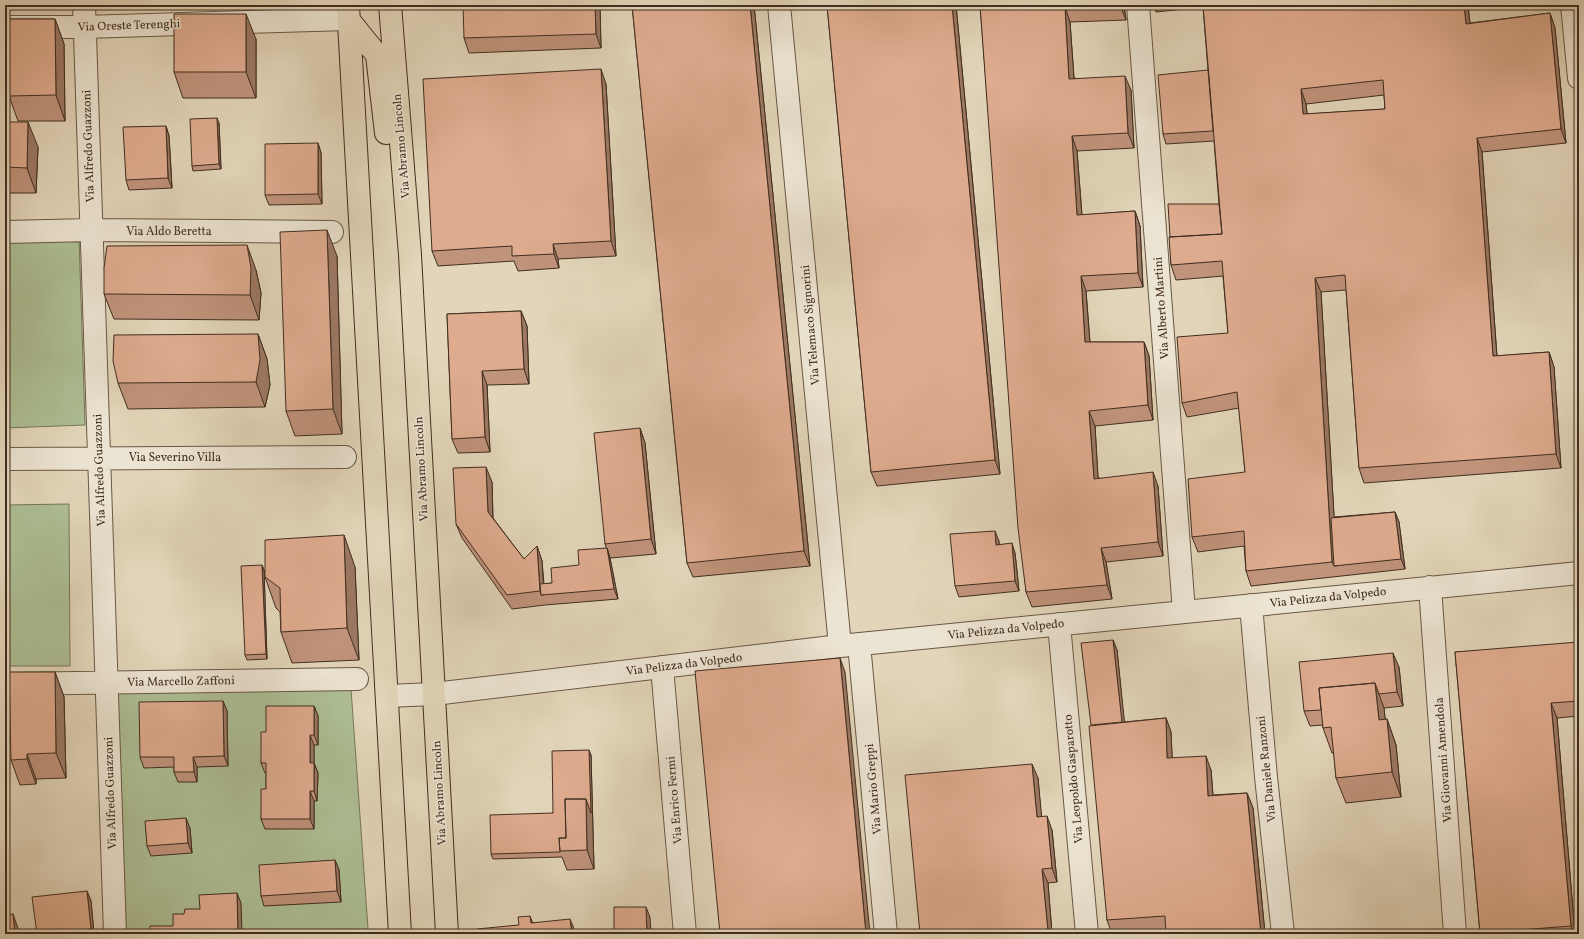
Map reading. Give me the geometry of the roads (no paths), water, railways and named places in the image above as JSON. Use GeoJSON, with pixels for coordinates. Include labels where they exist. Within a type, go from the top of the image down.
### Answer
{"type":"FeatureCollection","features":[{"type":"Feature","properties":{"kind":"main road","name":"Via Abramo Lincoln"},"geometry":{"type":"LineString","coordinates":[[390,5],[404,178],[447,934]]}},
{"type":"Feature","properties":{"kind":"main road"},"geometry":{"type":"LineString","coordinates":[[348,12],[377,55],[387,149],[404,178]]}},
{"type":"Feature","properties":{"kind":"main road"},"geometry":{"type":"LineString","coordinates":[[348,12],[400,934]]}},
{"type":"Feature","properties":{"kind":"street","name":"Via Alfredo Guazzoni"},"geometry":{"type":"LineString","coordinates":[[84,5],[115,934]]}},
{"type":"Feature","properties":{"kind":"street","name":"Via Telemaco Signorini"},"geometry":{"type":"LineString","coordinates":[[779,5],[850,645]]}},
{"type":"Feature","properties":{"kind":"street","name":"Via Alberto Martini"},"geometry":{"type":"LineString","coordinates":[[1138,5],[1184,612]]}},
{"type":"Feature","properties":{"kind":"street"},"geometry":{"type":"LineString","coordinates":[[1572,5],[1579,78]]}},
{"type":"Feature","properties":{"kind":"street","name":"Via Oreste Terenghi"},"geometry":{"type":"LineString","coordinates":[[5,27],[84,27],[348,12]]}},
{"type":"Feature","properties":{"kind":"street","name":"Via Aldo Beretta"},"geometry":{"type":"LineString","coordinates":[[5,232],[91,230],[332,232]]}},
{"type":"Feature","properties":{"kind":"street","name":"Via Severino Villa"},"geometry":{"type":"LineString","coordinates":[[5,459],[99,457],[345,457]]}},
{"type":"Feature","properties":{"kind":"street","name":"Via Pelizza da Volpedo"},"geometry":{"type":"LineString","coordinates":[[387,696],[434,694],[850,645],[1430,586],[1579,573]]}},
{"type":"Feature","properties":{"kind":"street","name":"Via Giovanni Amendola"},"geometry":{"type":"LineString","coordinates":[[1430,586],[1455,934]]}},
{"type":"Feature","properties":{"kind":"street","name":"Via Daniele Ranzoni"},"geometry":{"type":"LineString","coordinates":[[1251,605],[1266,777],[1283,934]]}},
{"type":"Feature","properties":{"kind":"street","name":"Via Leopoldo Gasparotto"},"geometry":{"type":"LineString","coordinates":[[1059,624],[1087,934]]}},
{"type":"Feature","properties":{"kind":"street","name":"Via Mario Greppi"},"geometry":{"type":"LineString","coordinates":[[850,645],[886,934]]}},
{"type":"Feature","properties":{"kind":"street","name":"Via Enrico Fermi"},"geometry":{"type":"LineString","coordinates":[[662,667],[685,934]]}},
{"type":"Feature","properties":{"kind":"street","name":"Via Marcello Zaffoni"},"geometry":{"type":"LineString","coordinates":[[5,684],[357,679]]}}]}
